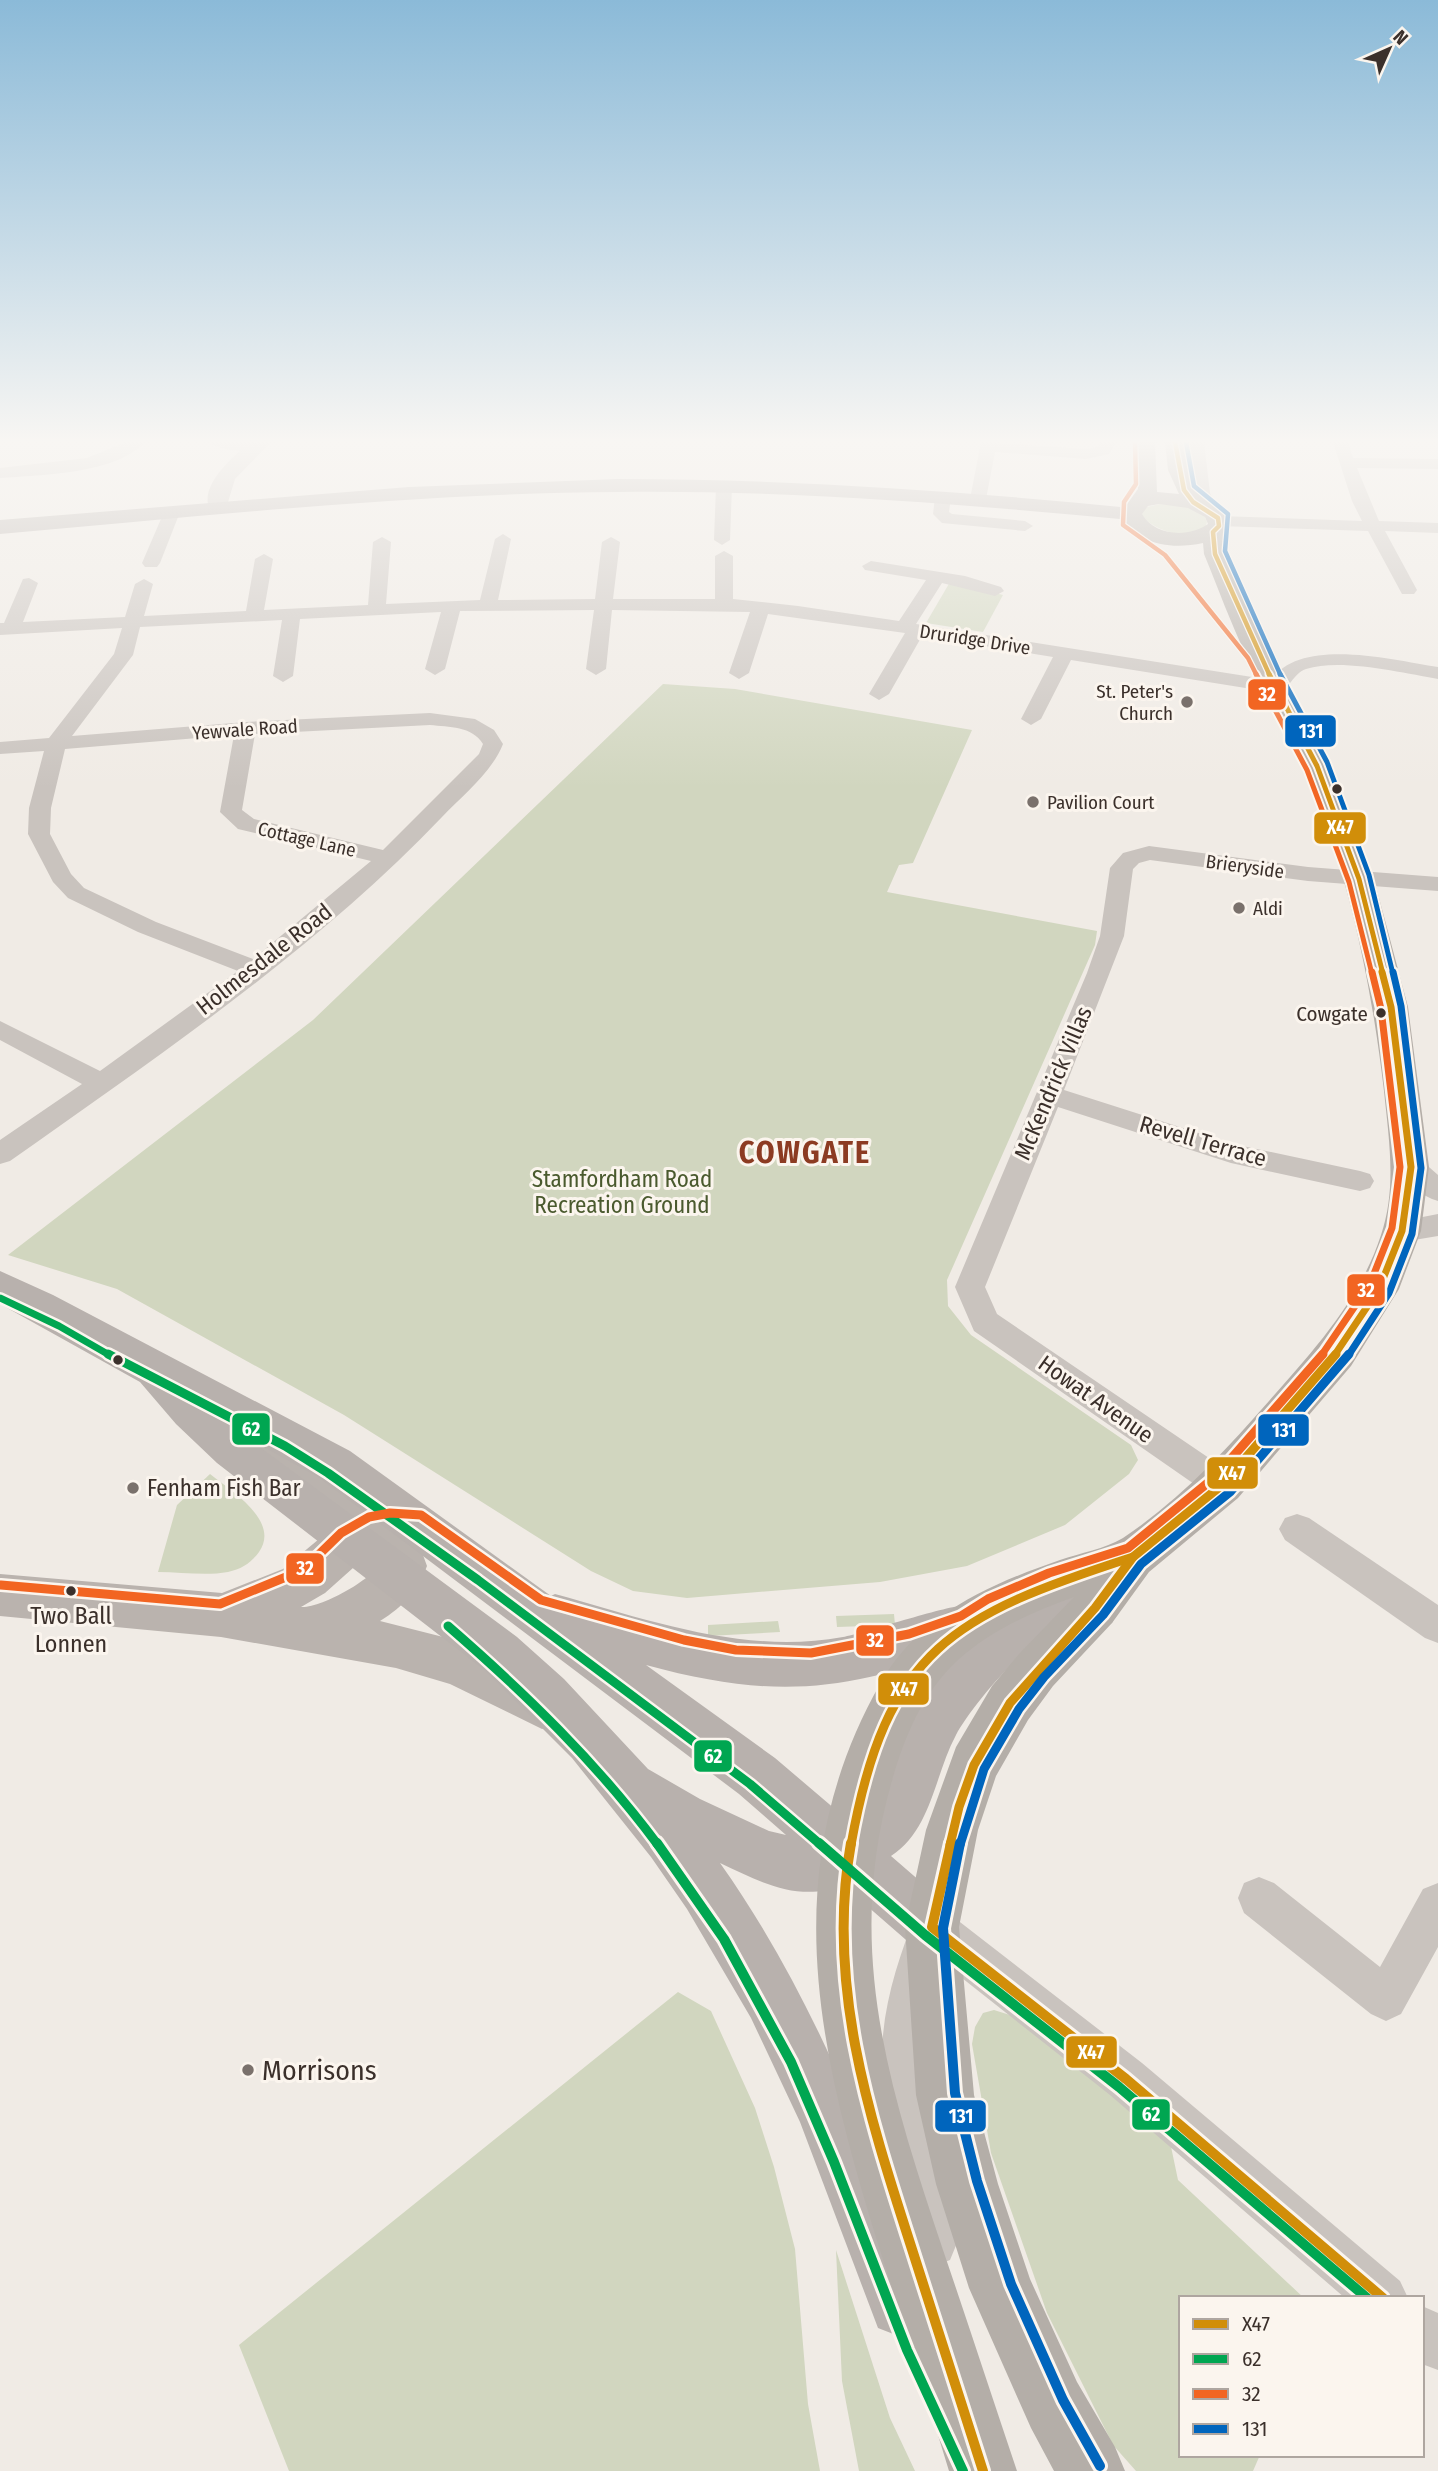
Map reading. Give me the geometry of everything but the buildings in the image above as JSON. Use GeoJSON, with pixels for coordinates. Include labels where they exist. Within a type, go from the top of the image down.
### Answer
{"type":"FeatureCollection","features":[{"type":"Feature","properties":{"kind":"highway"},"geometry":{"type":"LineString","coordinates":[[1091,2471],[1054,2405],[1001,2288],[967,2184],[945,2095],[932,1927],[952,1830],[974,1765],[1010,1703],[1095,1608],[1133,1557],[1222,1485],[1336,1354],[1420,1228],[1424,1179],[1391,1007],[1359,879],[1317,766],[1278,687],[1257,652],[1181,557]]}},
{"type":"Feature","properties":{"kind":"highway"},"geometry":{"type":"LineString","coordinates":[[1216,557],[1257,652]]}},
{"type":"Feature","properties":{"kind":"highway"},"geometry":{"type":"LineString","coordinates":[[983,2471],[867,2109],[849,2033],[840,1956],[848,1855],[859,1796],[898,1697],[918,1669],[966,1626],[993,1608],[1041,1588],[1133,1557]]}},
{"type":"Feature","properties":{"kind":"main road"},"geometry":{"type":"LineString","coordinates":[[0,1286],[41,1305],[154,1369],[290,1437],[334,1464],[536,1610],[757,1776],[932,1927]]}},
{"type":"Feature","properties":{"kind":"main road"},"geometry":{"type":"LineString","coordinates":[[154,1369],[182,1404],[274,1486],[361,1534]]}},
{"type":"Feature","properties":{"kind":"main road"},"geometry":{"type":"LineString","coordinates":[[199,1392],[361,1534],[399,1576],[497,1651],[569,1720],[625,1780],[713,1903],[794,2044],[821,2102],[927,2370],[975,2471]]}},
{"type":"Feature","properties":{"kind":"main road"},"geometry":{"type":"LineString","coordinates":[[221,1615],[290,1589],[309,1577],[361,1534],[390,1523],[420,1525]]}},
{"type":"Feature","properties":{"kind":"main road"},"geometry":{"type":"LineString","coordinates":[[309,1629],[355,1610],[399,1576]]}},
{"type":"Feature","properties":{"kind":"main road"},"geometry":{"type":"LineString","coordinates":[[0,1595],[221,1615],[396,1646],[459,1664],[569,1720]]}},
{"type":"Feature","properties":{"kind":"main road"},"geometry":{"type":"LineString","coordinates":[[625,1780],[681,1818],[789,1865],[810,1868],[828,1865],[848,1855],[888,1827],[901,1809],[936,1721],[991,1651],[1021,1629],[1095,1608]]}},
{"type":"Feature","properties":{"kind":"main road"},"geometry":{"type":"LineString","coordinates":[[536,1610],[682,1650],[735,1660],[796,1665],[912,1644],[966,1626]]}},
{"type":"Feature","properties":{"kind":"street"},"geometry":{"type":"LineString","coordinates":[[151,563],[153,557]]}},
{"type":"Feature","properties":{"kind":"street"},"geometry":{"type":"LineString","coordinates":[[377,607],[381,557]]}},
{"type":"Feature","properties":{"kind":"street"},"geometry":{"type":"LineString","coordinates":[[488,605],[499,557]]}},
{"type":"Feature","properties":{"kind":"street"},"geometry":{"type":"LineString","coordinates":[[596,669],[609,557]]}},
{"type":"Feature","properties":{"kind":"street"},"geometry":{"type":"LineString","coordinates":[[723,557],[724,604]]}},
{"type":"Feature","properties":{"kind":"street"},"geometry":{"type":"LineString","coordinates":[[858,584],[877,557]]}},
{"type":"Feature","properties":{"kind":"street"},"geometry":{"type":"LineString","coordinates":[[1391,557],[1408,590]]}},
{"type":"Feature","properties":{"kind":"street"},"geometry":{"type":"LineString","coordinates":[[254,615],[264,559]]}},
{"type":"Feature","properties":{"kind":"street"},"geometry":{"type":"LineString","coordinates":[[871,566],[965,581],[995,591]]}},
{"type":"Feature","properties":{"kind":"street"},"geometry":{"type":"LineString","coordinates":[[878,694],[937,576]]}},
{"type":"Feature","properties":{"kind":"street"},"geometry":{"type":"LineString","coordinates":[[6,629],[29,583]]}},
{"type":"Feature","properties":{"kind":"street"},"geometry":{"type":"LineString","coordinates":[[144,584],[123,654],[56,743],[40,808],[39,834],[61,877],[76,892],[97,904],[256,969]]}},
{"type":"Feature","properties":{"kind":"street","name":"Druridge Drive"},"geometry":{"type":"LineString","coordinates":[[6,629],[377,607],[724,604],[910,629],[1278,687]]}},
{"type":"Feature","properties":{"kind":"street"},"geometry":{"type":"LineString","coordinates":[[435,669],[452,606]]}},
{"type":"Feature","properties":{"kind":"street"},"geometry":{"type":"LineString","coordinates":[[739,673],[761,607]]}},
{"type":"Feature","properties":{"kind":"street"},"geometry":{"type":"LineString","coordinates":[[283,676],[292,613]]}},
{"type":"Feature","properties":{"kind":"street"},"geometry":{"type":"LineString","coordinates":[[1031,719],[1064,654]]}},
{"type":"Feature","properties":{"kind":"street"},"geometry":{"type":"LineString","coordinates":[[1278,687],[1282,677],[1298,665],[1345,662],[1438,673]]}},
{"type":"Feature","properties":{"kind":"street","name":"Yewvale Road"},"geometry":{"type":"LineString","coordinates":[[0,748],[246,728],[445,719],[468,723],[487,734]]}},
{"type":"Feature","properties":{"kind":"street","name":"Cottage Lane"},"geometry":{"type":"LineString","coordinates":[[246,728],[231,812],[246,824],[388,858]]}},
{"type":"Feature","properties":{"kind":"street","name":"Holmesdale Road"},"geometry":{"type":"LineString","coordinates":[[0,1154],[102,1083],[256,969],[388,858],[488,756],[493,744],[487,734]]}},
{"type":"Feature","properties":{"kind":"street","name":"Brieryside"},"geometry":{"type":"LineString","coordinates":[[1131,858],[1149,853],[1359,879],[1438,884]]}},
{"type":"Feature","properties":{"kind":"street","name":"McKendrick Villas"},"geometry":{"type":"LineString","coordinates":[[978,1306],[970,1287],[1047,1094],[1099,973],[1112,936],[1122,868],[1131,858]]}},
{"type":"Feature","properties":{"kind":"street"},"geometry":{"type":"LineString","coordinates":[[0,1029],[102,1083]]}},
{"type":"Feature","properties":{"kind":"street","name":"Revell Terrace"},"geometry":{"type":"LineString","coordinates":[[1047,1094],[1231,1153],[1360,1181]]}},
{"type":"Feature","properties":{"kind":"street","name":"Howat Avenue"},"geometry":{"type":"LineString","coordinates":[[978,1306],[985,1322],[1222,1485]]}},
{"type":"Feature","properties":{"kind":"street"},"geometry":{"type":"LineString","coordinates":[[1297,1529],[1438,1626]]}},
{"type":"Feature","properties":{"kind":"street"},"geometry":{"type":"LineString","coordinates":[[1259,1898],[1386,1999],[1438,1904]]}},
{"type":"Feature","properties":{"kind":"street"},"geometry":{"type":"LineString","coordinates":[[949,2364],[928,2205],[905,2094],[904,2050],[909,2008],[932,1927],[1126,2079],[1381,2296]]}},
{"type":"Feature","properties":{"kind":"street"},"geometry":{"type":"LineString","coordinates":[[1424,2333],[1438,2345]]}},
{"type":"Feature","properties":{"kind":"green space"},"geometry":{"type":"Polygon","coordinates":[[[950,582],[1003,595],[983,632],[926,623],[950,582]]]}},
{"type":"Feature","properties":{"kind":"green space","name":"Stamfordham Road Recreation Ground"},"geometry":{"type":"Polygon","coordinates":[[[663,684],[735,689],[972,730],[913,863],[899,865],[887,892],[1097,931],[1095,945],[947,1280],[948,1306],[971,1335],[1131,1445],[1138,1460],[1129,1474],[1065,1525],[967,1566],[880,1582],[687,1598],[633,1591],[591,1571],[344,1415],[117,1289],[8,1255],[313,1020],[663,684]]]}},
{"type":"Feature","properties":{"kind":"green space"},"geometry":{"type":"Polygon","coordinates":[[[210,1474],[250,1507],[258,1518],[264,1540],[259,1552],[246,1565],[228,1572],[158,1572],[177,1505],[210,1474]]]}},
{"type":"Feature","properties":{"kind":"green space"},"geometry":{"type":"Polygon","coordinates":[[[894,1614],[895,1625],[837,1627],[836,1616],[894,1614]]]}},
{"type":"Feature","properties":{"kind":"green space"},"geometry":{"type":"Polygon","coordinates":[[[778,1621],[780,1632],[708,1636],[708,1625],[778,1621]]]}},
{"type":"Feature","properties":{"kind":"green space"},"geometry":{"type":"Polygon","coordinates":[[[678,1992],[711,2011],[755,2108],[774,2167],[795,2249],[808,2404],[820,2471],[289,2471],[239,2345],[678,1992]]]}},
{"type":"Feature","properties":{"kind":"green space"},"geometry":{"type":"Polygon","coordinates":[[[994,2010],[1013,2016],[1169,2137],[1178,2180],[1302,2296],[1179,2296],[1179,2457],[1259,2457],[1253,2471],[1136,2471],[1113,2445],[1047,2313],[991,2153],[972,2044],[975,2027],[983,2013],[994,2010]]]}},
{"type":"Feature","properties":{"kind":"green space"},"geometry":{"type":"Polygon","coordinates":[[[836,2250],[890,2418],[915,2471],[859,2471],[842,2381],[836,2250]]]}},
{"type":"Feature","properties":{"kind":"transit line","name":"32"},"geometry":{"type":"LineString","coordinates":[[1,1585],[220,1604],[303,1570],[341,1533],[369,1517],[390,1513],[421,1515],[541,1600],[684,1640],[736,1650],[811,1653],[909,1634],[961,1616],[988,1599],[1049,1573],[1128,1548],[1215,1477],[1328,1348],[1370,1284],[1392,1228],[1400,1167],[1381,1009],[1349,882],[1307,770],[1248,658],[1167,557]]}},
{"type":"Feature","properties":{"kind":"transit line","name":"X47"},"geometry":{"type":"LineString","coordinates":[[1216,557],[1257,652],[1317,766],[1359,879],[1391,1007],[1411,1167],[1402,1231],[1379,1289],[1336,1354],[1222,1485],[1133,1557],[1095,1608],[1010,1703],[974,1765],[959,1807],[932,1927],[1126,2079],[1381,2296]]}},
{"type":"Feature","properties":{"kind":"transit line","name":"131"},"geometry":{"type":"LineString","coordinates":[[1100,2466],[1063,2400],[1011,2284],[977,2181],[955,2093],[943,1928],[962,1833],[984,1769],[1019,1709],[1044,1677],[1103,1615],[1141,1564],[1230,1492],[1345,1360],[1389,1293],[1412,1234],[1421,1168],[1401,1006],[1369,875],[1327,762],[1266,647],[1228,557]]}},
{"type":"Feature","properties":{"kind":"transit line","name":"62"},"geometry":{"type":"LineString","coordinates":[[0,1298],[59,1326],[149,1378],[285,1446],[328,1473],[478,1580],[750,1784],[925,1935],[1119,2087],[1365,2296]]}},
{"type":"Feature","properties":{"kind":"transit line","name":"X47"},"geometry":{"type":"LineString","coordinates":[[983,2471],[886,2169],[856,2056],[844,1980],[842,1941],[848,1857],[867,1775],[879,1739],[895,1704],[927,1657],[962,1628],[1008,1602],[1032,1591],[1133,1557]]}},
{"type":"Feature","properties":{"kind":"transit line","name":"62"},"geometry":{"type":"LineString","coordinates":[[448,1626],[501,1672],[599,1772],[685,1881],[724,1939],[759,1999],[806,2095],[907,2350],[963,2471]]}},
{"type":"Feature","properties":{"kind":"place","name":"St. Peter's Church"},"geometry":{"type":"Point","coordinates":[1187,702]}},
{"type":"Feature","properties":{"kind":"place","name":"Pavilion Court"},"geometry":{"type":"Point","coordinates":[1033,802]}},
{"type":"Feature","properties":{"kind":"place","name":"Aldi"},"geometry":{"type":"Point","coordinates":[1239,908]}},
{"type":"Feature","properties":{"kind":"place","name":"Cowgate"},"geometry":{"type":"Point","coordinates":[1381,1013]}},
{"type":"Feature","properties":{"kind":"place","name":"Fenham Fish Bar"},"geometry":{"type":"Point","coordinates":[133,1488]}},
{"type":"Feature","properties":{"kind":"place","name":"Two Ball Lonnen"},"geometry":{"type":"Point","coordinates":[71,1591]}},
{"type":"Feature","properties":{"kind":"place","name":"Morrisons"},"geometry":{"type":"Point","coordinates":[248,2070]}},
{"type":"Feature","properties":{"kind":"district","name":"COWGATE"},"geometry":{"type":"Point","coordinates":[805,1153]}}]}
